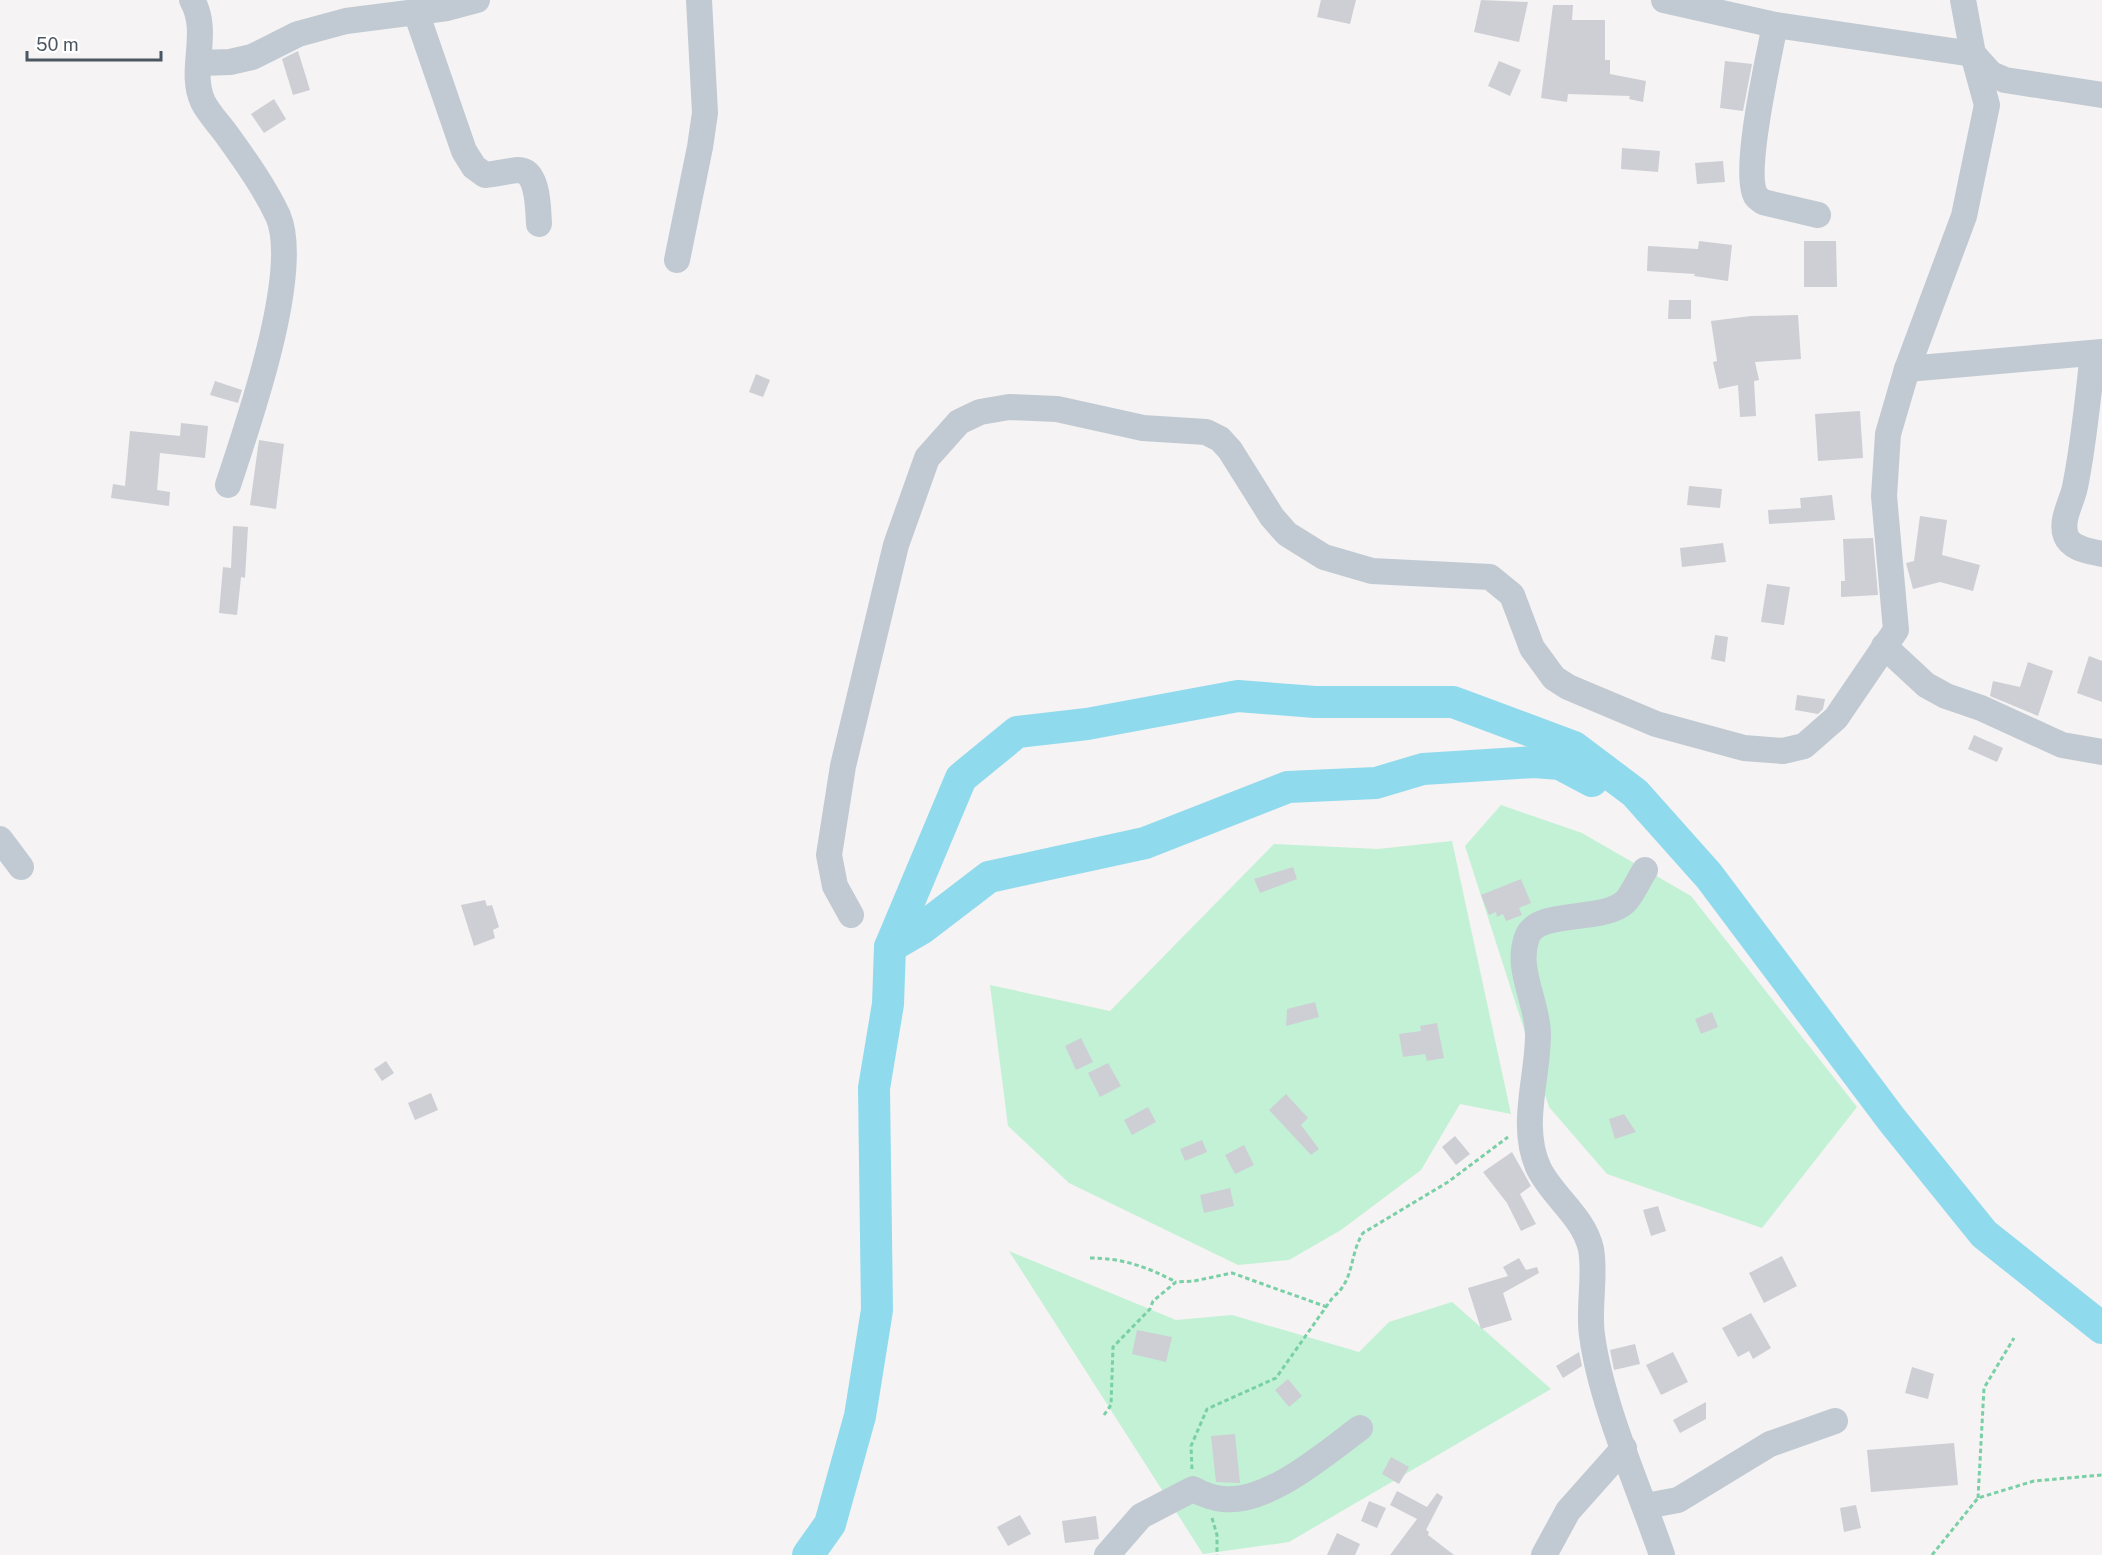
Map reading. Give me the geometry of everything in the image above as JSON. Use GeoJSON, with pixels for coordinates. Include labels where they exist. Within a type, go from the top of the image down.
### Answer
{"type":"FeatureCollection","features":[{"type":"Feature","properties":{"kind":"street"},"geometry":{"type":"LineString","coordinates":[[192,0],[201,29],[199,83],[203,102],[240,153],[278,217],[283,242],[275,322],[260,388],[228,485]]}},
{"type":"Feature","properties":{"kind":"street"},"geometry":{"type":"LineString","coordinates":[[200,63],[230,62],[252,57],[298,34],[346,21],[447,8],[477,0]]}},
{"type":"Feature","properties":{"kind":"street"},"geometry":{"type":"LineString","coordinates":[[676,260],[705,113],[699,0]]}},
{"type":"Feature","properties":{"kind":"street"},"geometry":{"type":"LineString","coordinates":[[1664,0],[1775,25],[1973,54],[1991,74],[2005,80],[2102,95]]}},
{"type":"Feature","properties":{"kind":"street"},"geometry":{"type":"LineString","coordinates":[[850,915],[835,886],[829,855],[843,766],[896,545],[927,458],[959,422],[980,412],[1009,407],[1057,409],[1143,428],[1206,432],[1220,439],[1230,450],[1272,516],[1287,534],[1324,557],[1372,572],[1490,577],[1512,595],[1532,648],[1554,678],[1568,687],[1656,724],[1744,748],[1783,751],[1804,746],[1836,718],[1896,630],[1884,496],[1888,434],[1907,369],[1965,216],[1987,105],[1973,54],[1963,0]]}},
{"type":"Feature","properties":{"kind":"street"},"geometry":{"type":"LineString","coordinates":[[416,12],[464,151],[474,167],[485,175],[520,170],[526,172],[534,187],[539,224]]}},
{"type":"Feature","properties":{"kind":"street"},"geometry":{"type":"LineString","coordinates":[[1775,25],[1756,130],[1752,175],[1756,196],[1763,202],[1818,215]]}},
{"type":"Feature","properties":{"kind":"street"},"geometry":{"type":"LineString","coordinates":[[1907,369],[2098,352],[2075,489],[2064,520],[2065,535],[2070,543],[2102,554]]}},
{"type":"Feature","properties":{"kind":"street"},"geometry":{"type":"LineString","coordinates":[[1884,646],[1926,685],[1946,696],[1981,708],[2062,745],[2102,752]]}},
{"type":"Feature","properties":{"kind":"street"},"geometry":{"type":"LineString","coordinates":[[0,839],[21,867]]}},
{"type":"Feature","properties":{"kind":"street"},"geometry":{"type":"LineString","coordinates":[[1645,870],[1626,901],[1607,912],[1552,920],[1536,926],[1528,935],[1524,955],[1529,995],[1538,1033],[1531,1121],[1533,1153],[1539,1170],[1578,1222],[1591,1249],[1592,1336],[1606,1392],[1662,1555]]}},
{"type":"Feature","properties":{"kind":"street"},"geometry":{"type":"LineString","coordinates":[[1646,1506],[1678,1500],[1770,1444],[1834,1421]]}},
{"type":"Feature","properties":{"kind":"street"},"geometry":{"type":"LineString","coordinates":[[1107,1555],[1141,1516],[1200,1492],[1224,1500],[1249,1496],[1278,1484],[1308,1466],[1360,1428]]}},
{"type":"Feature","properties":{"kind":"street"},"geometry":{"type":"LineString","coordinates":[[1544,1555],[1568,1511],[1624,1448]]}},
{"type":"Feature","properties":{"kind":"path"},"geometry":{"type":"LineString","coordinates":[[1217,1555],[1217,1535],[1200,1492],[1191,1446],[1207,1409],[1276,1378],[1326,1307],[1350,1278],[1356,1244],[1363,1233],[1448,1182],[1531,1121]]}},
{"type":"Feature","properties":{"kind":"path"},"geometry":{"type":"LineString","coordinates":[[1090,1258],[1109,1258],[1137,1264],[1176,1282],[1194,1281],[1232,1273],[1326,1307]]}},
{"type":"Feature","properties":{"kind":"path"},"geometry":{"type":"LineString","coordinates":[[1104,1415],[1111,1405],[1113,1347],[1150,1309],[1153,1301],[1176,1282]]}},
{"type":"Feature","properties":{"kind":"path"},"geometry":{"type":"LineString","coordinates":[[1978,1498],[1984,1388],[2014,1338]]}},
{"type":"Feature","properties":{"kind":"path"},"geometry":{"type":"LineString","coordinates":[[1932,1555],[1978,1498],[2034,1481],[2102,1475]]}},
{"type":"Feature","properties":{"kind":"green space"},"geometry":{"type":"Polygon","coordinates":[[[1501,805],[1582,833],[1691,896],[1857,1107],[1762,1228],[1607,1174],[1549,1107],[1465,846],[1501,805]]]}},
{"type":"Feature","properties":{"kind":"green space"},"geometry":{"type":"Polygon","coordinates":[[[1452,841],[1511,1114],[1460,1104],[1421,1170],[1341,1230],[1289,1260],[1238,1265],[1069,1183],[1008,1126],[990,985],[1110,1011],[1274,844],[1378,849],[1452,841]]]}},
{"type":"Feature","properties":{"kind":"green space"},"geometry":{"type":"Polygon","coordinates":[[[1009,1251],[1176,1320],[1232,1315],[1359,1352],[1389,1322],[1452,1302],[1551,1389],[1289,1542],[1203,1554],[1009,1251]]]}},
{"type":"Feature","properties":{"kind":"building"},"geometry":{"type":"Polygon","coordinates":[[[1321,0],[1356,0],[1350,24],[1317,17],[1321,0]]]}},
{"type":"Feature","properties":{"kind":"building"},"geometry":{"type":"Polygon","coordinates":[[[1481,0],[1528,2],[1519,42],[1474,32],[1481,0]]]}},
{"type":"Feature","properties":{"kind":"building"},"geometry":{"type":"Polygon","coordinates":[[[1553,5],[1573,5],[1572,20],[1605,20],[1605,60],[1610,60],[1610,74],[1646,81],[1643,102],[1629,99],[1630,96],[1568,94],[1567,102],[1541,98],[1553,5]]]}},
{"type":"Feature","properties":{"kind":"building"},"geometry":{"type":"Polygon","coordinates":[[[298,51],[310,90],[293,95],[282,59],[298,51]]]}},
{"type":"Feature","properties":{"kind":"building"},"geometry":{"type":"Polygon","coordinates":[[[1499,61],[1521,70],[1510,96],[1488,86],[1499,61]]]}},
{"type":"Feature","properties":{"kind":"building"},"geometry":{"type":"Polygon","coordinates":[[[1725,61],[1752,64],[1743,111],[1720,108],[1725,61]]]}},
{"type":"Feature","properties":{"kind":"building"},"geometry":{"type":"Polygon","coordinates":[[[274,99],[286,119],[264,133],[251,114],[274,99]]]}},
{"type":"Feature","properties":{"kind":"building"},"geometry":{"type":"Polygon","coordinates":[[[1622,148],[1660,151],[1658,172],[1621,169],[1622,148]]]}},
{"type":"Feature","properties":{"kind":"building"},"geometry":{"type":"Polygon","coordinates":[[[1723,161],[1725,182],[1697,184],[1695,163],[1723,161]]]}},
{"type":"Feature","properties":{"kind":"building"},"geometry":{"type":"Polygon","coordinates":[[[1699,241],[1732,245],[1728,281],[1694,276],[1695,274],[1647,271],[1648,246],[1698,249],[1699,241]]]}},
{"type":"Feature","properties":{"kind":"building"},"geometry":{"type":"Polygon","coordinates":[[[1804,241],[1836,241],[1837,287],[1804,287],[1804,241]]]}},
{"type":"Feature","properties":{"kind":"building"},"geometry":{"type":"Polygon","coordinates":[[[1669,300],[1691,300],[1691,319],[1668,319],[1669,300]]]}},
{"type":"Feature","properties":{"kind":"building"},"geometry":{"type":"Polygon","coordinates":[[[1798,315],[1801,359],[1755,362],[1759,380],[1754,381],[1756,416],[1740,417],[1738,385],[1719,389],[1713,362],[1717,361],[1711,321],[1751,316],[1798,315]]]}},
{"type":"Feature","properties":{"kind":"building"},"geometry":{"type":"Polygon","coordinates":[[[756,374],[770,380],[763,397],[749,392],[756,374]]]}},
{"type":"Feature","properties":{"kind":"building"},"geometry":{"type":"Polygon","coordinates":[[[215,381],[242,390],[238,403],[210,395],[215,381]]]}},
{"type":"Feature","properties":{"kind":"building"},"geometry":{"type":"Polygon","coordinates":[[[1860,411],[1863,458],[1818,461],[1815,414],[1860,411]]]}},
{"type":"Feature","properties":{"kind":"building"},"geometry":{"type":"Polygon","coordinates":[[[181,423],[208,426],[205,458],[160,453],[157,490],[170,492],[169,506],[111,498],[113,484],[125,486],[130,431],[180,436],[181,423]]]}},
{"type":"Feature","properties":{"kind":"building"},"geometry":{"type":"Polygon","coordinates":[[[259,440],[284,444],[276,509],[250,505],[259,440]]]}},
{"type":"Feature","properties":{"kind":"building"},"geometry":{"type":"Polygon","coordinates":[[[1689,486],[1722,489],[1720,508],[1687,505],[1689,486]]]}},
{"type":"Feature","properties":{"kind":"building"},"geometry":{"type":"Polygon","coordinates":[[[1832,495],[1835,520],[1769,524],[1768,510],[1801,508],[1800,498],[1832,495]]]}},
{"type":"Feature","properties":{"kind":"building"},"geometry":{"type":"Polygon","coordinates":[[[1920,516],[1947,520],[1942,555],[1980,565],[1973,591],[1940,582],[1913,589],[1906,563],[1914,561],[1920,516]]]}},
{"type":"Feature","properties":{"kind":"building"},"geometry":{"type":"Polygon","coordinates":[[[233,526],[248,527],[245,578],[241,577],[237,615],[219,613],[223,567],[231,568],[233,526]]]}},
{"type":"Feature","properties":{"kind":"building"},"geometry":{"type":"Polygon","coordinates":[[[1873,538],[1878,595],[1841,597],[1841,581],[1845,581],[1843,539],[1873,538]]]}},
{"type":"Feature","properties":{"kind":"building"},"geometry":{"type":"Polygon","coordinates":[[[1723,543],[1726,562],[1682,567],[1680,548],[1723,543]]]}},
{"type":"Feature","properties":{"kind":"building"},"geometry":{"type":"Polygon","coordinates":[[[1767,584],[1790,587],[1784,625],[1761,622],[1767,584]]]}},
{"type":"Feature","properties":{"kind":"building"},"geometry":{"type":"Polygon","coordinates":[[[1715,635],[1728,637],[1725,662],[1711,659],[1715,635]]]}},
{"type":"Feature","properties":{"kind":"building"},"geometry":{"type":"Polygon","coordinates":[[[2089,656],[2102,661],[2102,702],[2077,693],[2089,656]]]}},
{"type":"Feature","properties":{"kind":"building"},"geometry":{"type":"Polygon","coordinates":[[[2028,662],[2053,671],[2038,716],[1990,696],[1993,681],[2020,687],[2028,662]]]}},
{"type":"Feature","properties":{"kind":"building"},"geometry":{"type":"Polygon","coordinates":[[[1797,695],[1825,699],[1823,709],[1818,714],[1795,710],[1797,695]]]}},
{"type":"Feature","properties":{"kind":"building"},"geometry":{"type":"Polygon","coordinates":[[[1974,735],[2003,748],[1997,762],[1968,749],[1974,735]]]}},
{"type":"Feature","properties":{"kind":"building"},"geometry":{"type":"Polygon","coordinates":[[[1293,867],[1297,879],[1260,893],[1254,879],[1293,867]]]}},
{"type":"Feature","properties":{"kind":"building"},"geometry":{"type":"Polygon","coordinates":[[[1521,879],[1531,903],[1519,908],[1522,915],[1506,921],[1503,914],[1497,917],[1496,912],[1489,915],[1481,895],[1521,879]]]}},
{"type":"Feature","properties":{"kind":"building"},"geometry":{"type":"Polygon","coordinates":[[[485,900],[487,906],[492,905],[499,927],[493,930],[495,938],[474,946],[461,905],[485,900]]]}},
{"type":"Feature","properties":{"kind":"building"},"geometry":{"type":"Polygon","coordinates":[[[1315,1002],[1319,1017],[1286,1026],[1287,1009],[1315,1002]]]}},
{"type":"Feature","properties":{"kind":"building"},"geometry":{"type":"Polygon","coordinates":[[[1712,1012],[1718,1027],[1701,1034],[1695,1019],[1712,1012]]]}},
{"type":"Feature","properties":{"kind":"building"},"geometry":{"type":"Polygon","coordinates":[[[1437,1023],[1444,1058],[1427,1061],[1425,1054],[1403,1057],[1399,1034],[1421,1031],[1420,1026],[1437,1023]]]}},
{"type":"Feature","properties":{"kind":"building"},"geometry":{"type":"Polygon","coordinates":[[[1081,1038],[1093,1062],[1076,1070],[1065,1046],[1081,1038]]]}},
{"type":"Feature","properties":{"kind":"building"},"geometry":{"type":"Polygon","coordinates":[[[386,1061],[394,1073],[382,1081],[374,1069],[386,1061]]]}},
{"type":"Feature","properties":{"kind":"building"},"geometry":{"type":"Polygon","coordinates":[[[1108,1063],[1121,1086],[1100,1097],[1088,1073],[1108,1063]]]}},
{"type":"Feature","properties":{"kind":"building"},"geometry":{"type":"Polygon","coordinates":[[[431,1093],[438,1110],[415,1120],[408,1103],[431,1093]]]}},
{"type":"Feature","properties":{"kind":"building"},"geometry":{"type":"Polygon","coordinates":[[[1286,1094],[1308,1118],[1301,1125],[1319,1149],[1311,1155],[1269,1110],[1286,1094]]]}},
{"type":"Feature","properties":{"kind":"building"},"geometry":{"type":"Polygon","coordinates":[[[1148,1107],[1156,1122],[1132,1135],[1124,1120],[1148,1107]]]}},
{"type":"Feature","properties":{"kind":"building"},"geometry":{"type":"Polygon","coordinates":[[[1624,1114],[1636,1132],[1615,1139],[1609,1119],[1624,1114]]]}},
{"type":"Feature","properties":{"kind":"building"},"geometry":{"type":"Polygon","coordinates":[[[1455,1136],[1470,1154],[1456,1165],[1442,1147],[1455,1136]]]}},
{"type":"Feature","properties":{"kind":"building"},"geometry":{"type":"Polygon","coordinates":[[[1202,1140],[1207,1152],[1185,1161],[1180,1149],[1202,1140]]]}},
{"type":"Feature","properties":{"kind":"building"},"geometry":{"type":"Polygon","coordinates":[[[1244,1145],[1254,1165],[1235,1174],[1225,1155],[1244,1145]]]}},
{"type":"Feature","properties":{"kind":"building"},"geometry":{"type":"Polygon","coordinates":[[[1512,1152],[1531,1186],[1520,1194],[1536,1224],[1521,1231],[1507,1203],[1483,1172],[1512,1152]]]}},
{"type":"Feature","properties":{"kind":"building"},"geometry":{"type":"Polygon","coordinates":[[[1230,1188],[1234,1206],[1204,1213],[1200,1195],[1230,1188]]]}},
{"type":"Feature","properties":{"kind":"building"},"geometry":{"type":"Polygon","coordinates":[[[1658,1206],[1666,1231],[1651,1236],[1643,1210],[1658,1206]]]}},
{"type":"Feature","properties":{"kind":"building"},"geometry":{"type":"Polygon","coordinates":[[[1782,1256],[1797,1286],[1764,1303],[1749,1273],[1782,1256]]]}},
{"type":"Feature","properties":{"kind":"building"},"geometry":{"type":"Polygon","coordinates":[[[1519,1258],[1526,1270],[1537,1267],[1539,1273],[1503,1293],[1512,1320],[1481,1329],[1468,1288],[1508,1276],[1503,1267],[1519,1258]]]}},
{"type":"Feature","properties":{"kind":"building"},"geometry":{"type":"Polygon","coordinates":[[[1751,1313],[1771,1348],[1753,1359],[1749,1351],[1738,1357],[1722,1328],[1751,1313]]]}},
{"type":"Feature","properties":{"kind":"building"},"geometry":{"type":"Polygon","coordinates":[[[1137,1330],[1172,1337],[1166,1362],[1132,1354],[1137,1330]]]}},
{"type":"Feature","properties":{"kind":"building"},"geometry":{"type":"Polygon","coordinates":[[[1635,1344],[1640,1364],[1614,1370],[1610,1350],[1635,1344]]]}},
{"type":"Feature","properties":{"kind":"building"},"geometry":{"type":"Polygon","coordinates":[[[1579,1352],[1582,1366],[1563,1378],[1556,1366],[1579,1352]]]}},
{"type":"Feature","properties":{"kind":"building"},"geometry":{"type":"Polygon","coordinates":[[[1673,1352],[1688,1382],[1661,1395],[1646,1365],[1673,1352]]]}},
{"type":"Feature","properties":{"kind":"building"},"geometry":{"type":"Polygon","coordinates":[[[1912,1367],[1934,1374],[1928,1399],[1905,1393],[1912,1367]]]}},
{"type":"Feature","properties":{"kind":"building"},"geometry":{"type":"Polygon","coordinates":[[[1288,1379],[1302,1396],[1289,1407],[1275,1390],[1288,1379]]]}},
{"type":"Feature","properties":{"kind":"building"},"geometry":{"type":"Polygon","coordinates":[[[1706,1402],[1706,1419],[1680,1433],[1673,1420],[1706,1402]]]}},
{"type":"Feature","properties":{"kind":"building"},"geometry":{"type":"Polygon","coordinates":[[[1235,1434],[1240,1483],[1216,1482],[1211,1436],[1235,1434]]]}},
{"type":"Feature","properties":{"kind":"building"},"geometry":{"type":"Polygon","coordinates":[[[1954,1443],[1958,1485],[1871,1492],[1867,1450],[1954,1443]]]}},
{"type":"Feature","properties":{"kind":"building"},"geometry":{"type":"Polygon","coordinates":[[[1391,1457],[1409,1467],[1399,1484],[1382,1474],[1391,1457]]]}},
{"type":"Feature","properties":{"kind":"building"},"geometry":{"type":"Polygon","coordinates":[[[1397,1491],[1427,1507],[1437,1493],[1443,1497],[1426,1530],[1429,1532],[1428,1535],[1454,1555],[1390,1555],[1417,1519],[1390,1505],[1397,1491]]]}},
{"type":"Feature","properties":{"kind":"building"},"geometry":{"type":"Polygon","coordinates":[[[1369,1501],[1386,1508],[1377,1528],[1361,1521],[1369,1501]]]}},
{"type":"Feature","properties":{"kind":"building"},"geometry":{"type":"Polygon","coordinates":[[[1856,1505],[1861,1528],[1844,1532],[1840,1508],[1856,1505]]]}},
{"type":"Feature","properties":{"kind":"building"},"geometry":{"type":"Polygon","coordinates":[[[1020,1515],[1031,1534],[1008,1546],[997,1527],[1020,1515]]]}},
{"type":"Feature","properties":{"kind":"building"},"geometry":{"type":"Polygon","coordinates":[[[1096,1516],[1099,1539],[1065,1543],[1062,1521],[1096,1516]]]}},
{"type":"Feature","properties":{"kind":"building"},"geometry":{"type":"Polygon","coordinates":[[[1337,1533],[1360,1544],[1355,1555],[1327,1555],[1337,1533]]]}},
{"type":"Feature","properties":{"kind":"waterway"},"geometry":{"type":"LineString","coordinates":[[808,1555],[830,1524],[860,1416],[877,1310],[874,1088],[888,1004],[890,947],[961,778],[1017,732],[1087,724],[1238,696],[1315,702],[1453,702],[1574,747],[1635,793],[1709,876],[1892,1120],[1984,1234],[2102,1328]]}},
{"type":"Feature","properties":{"kind":"waterway"},"geometry":{"type":"LineString","coordinates":[[890,947],[921,929],[989,877],[1145,843],[1288,787],[1376,783],[1423,769],[1534,762],[1560,764],[1592,781]]}}]}
